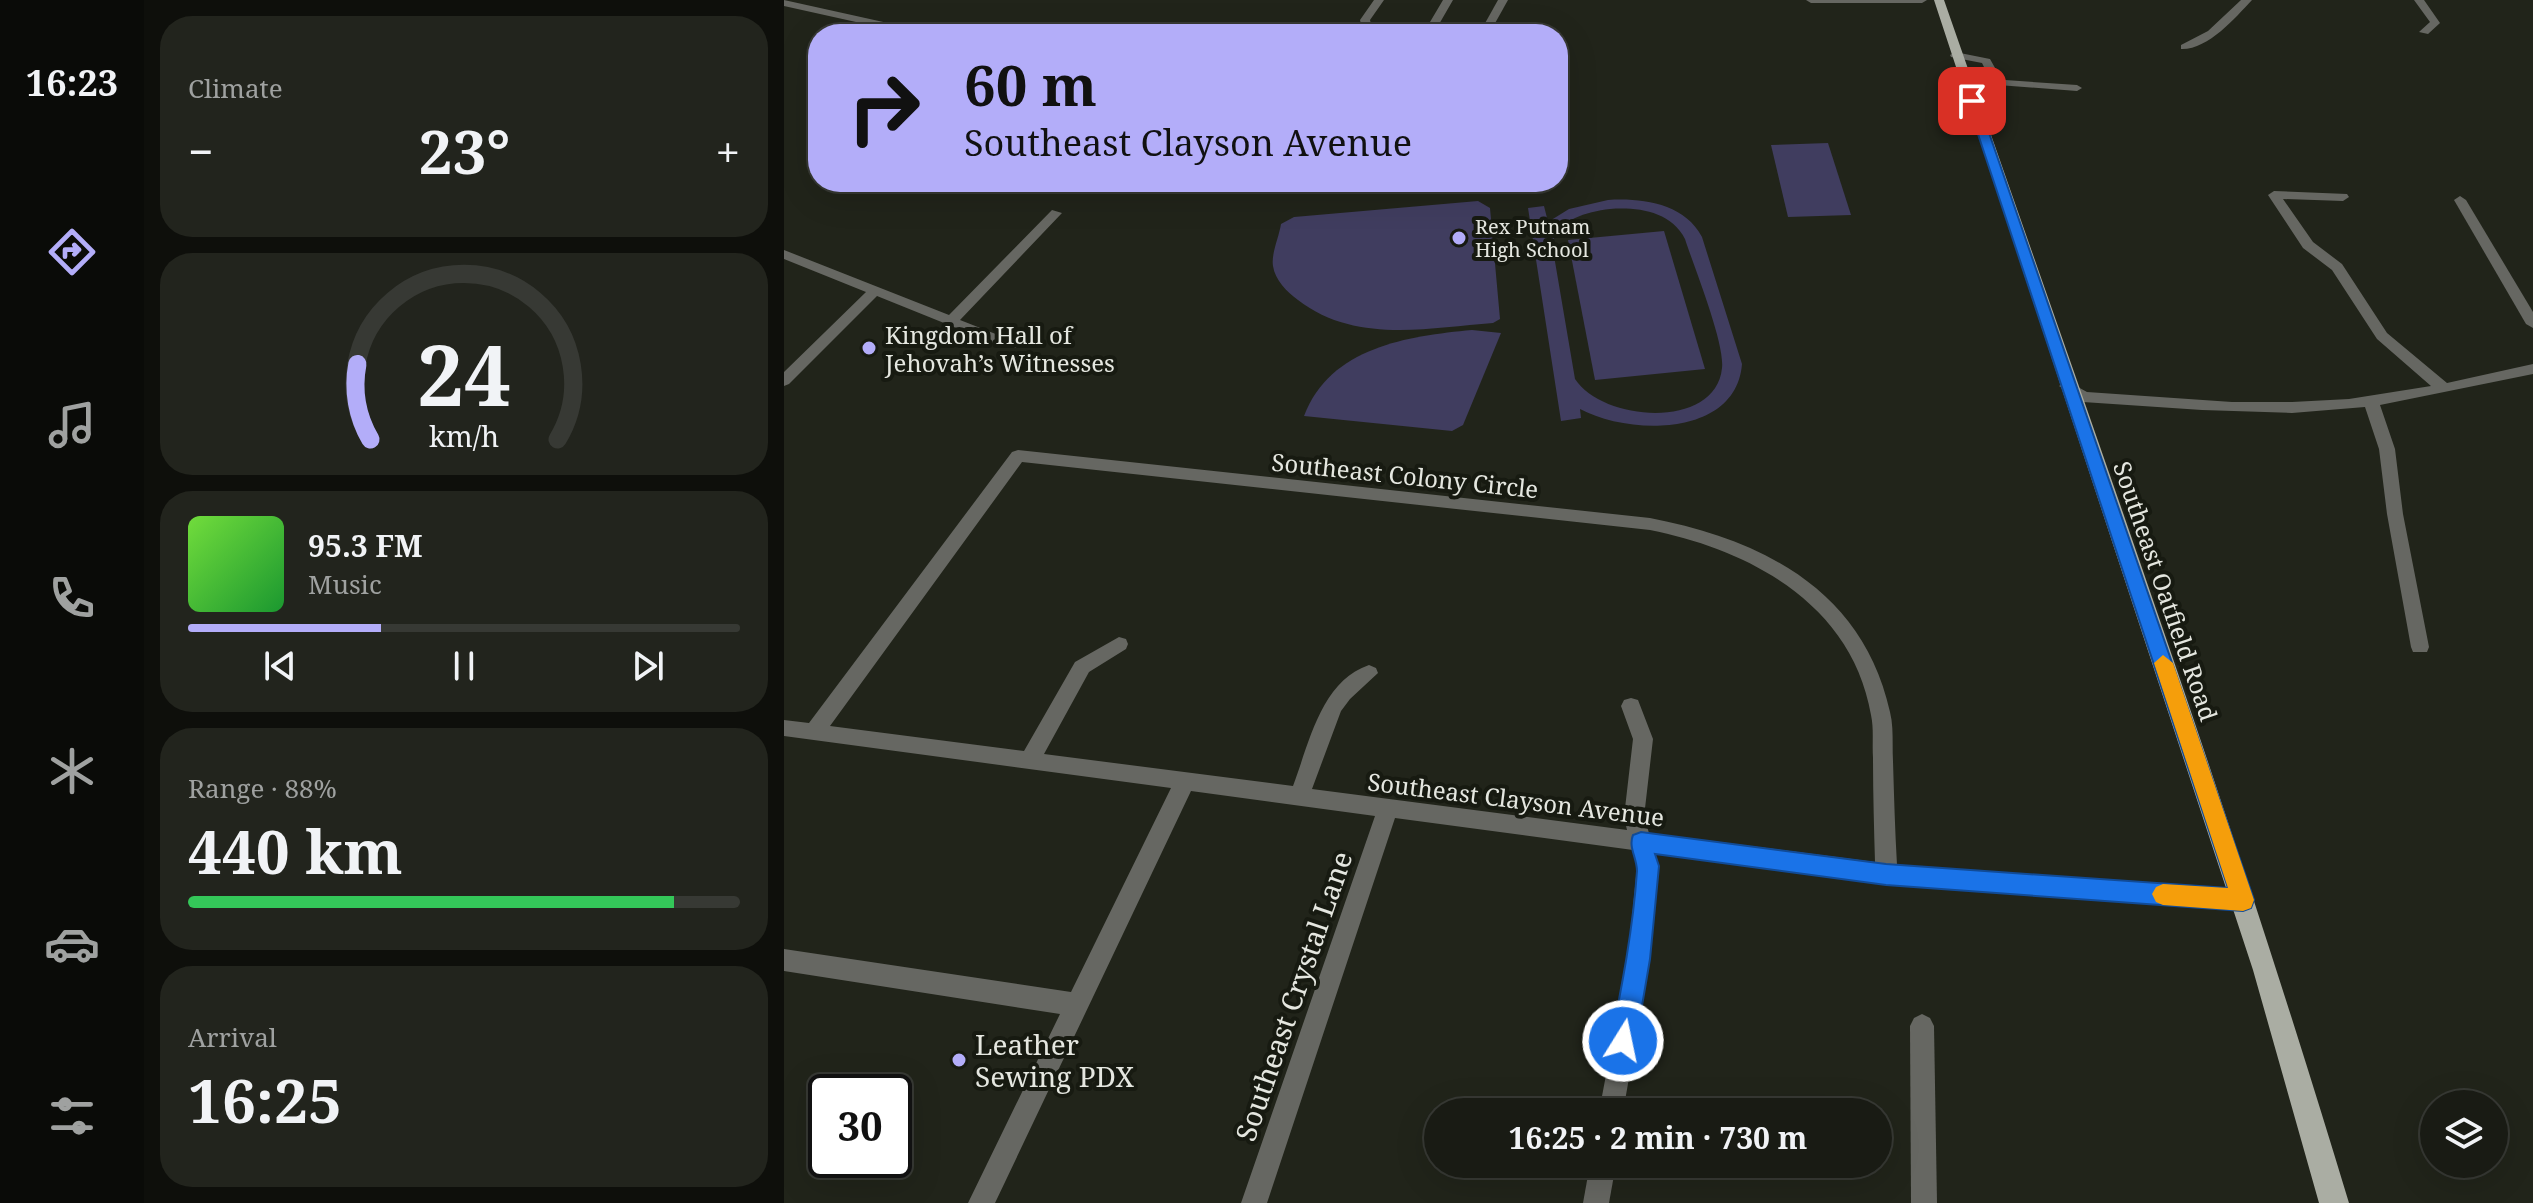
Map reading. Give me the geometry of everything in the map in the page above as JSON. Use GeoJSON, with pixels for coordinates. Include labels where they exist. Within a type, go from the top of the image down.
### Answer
{"type":"FeatureCollection","features":[{"type":"Feature","properties":{"kind":"main road","name":"Southeast Oatfield Road"},"geometry":{"type":"LineString","coordinates":[[1939,0],[1955,55],[2243,900],[2334,1203]]}},
{"type":"Feature","properties":{"kind":"street"},"geometry":{"type":"LineString","coordinates":[[1366,24],[1365,20],[1379,0]]}},
{"type":"Feature","properties":{"kind":"street"},"geometry":{"type":"LineString","coordinates":[[1434,24],[1448,0]]}},
{"type":"Feature","properties":{"kind":"street"},"geometry":{"type":"LineString","coordinates":[[1490,24],[1503,0]]}},
{"type":"Feature","properties":{"kind":"street"},"geometry":{"type":"LineString","coordinates":[[1811,0],[1922,0]]}},
{"type":"Feature","properties":{"kind":"street"},"geometry":{"type":"LineString","coordinates":[[2185,47],[2212,33],[2247,0]]}},
{"type":"Feature","properties":{"kind":"street"},"geometry":{"type":"LineString","coordinates":[[2419,0],[2435,23],[2424,32]]}},
{"type":"Feature","properties":{"kind":"street"},"geometry":{"type":"LineString","coordinates":[[784,3],[879,24]]}},
{"type":"Feature","properties":{"kind":"street"},"geometry":{"type":"LineString","coordinates":[[1955,55],[1983,59],[1994,77],[2002,83],[2077,88]]}},
{"type":"Feature","properties":{"kind":"street"},"geometry":{"type":"LineString","coordinates":[[2343,197],[2274,195],[2308,245],[2337,267],[2382,336],[2443,388]]}},
{"type":"Feature","properties":{"kind":"street"},"geometry":{"type":"LineString","coordinates":[[2460,200],[2533,324]]}},
{"type":"Feature","properties":{"kind":"street"},"geometry":{"type":"LineString","coordinates":[[953,319],[1056,213]]}},
{"type":"Feature","properties":{"kind":"street"},"geometry":{"type":"LineString","coordinates":[[784,254],[953,319],[1011,345]]}},
{"type":"Feature","properties":{"kind":"street"},"geometry":{"type":"LineString","coordinates":[[784,381],[875,290]]}},
{"type":"Feature","properties":{"kind":"street"},"geometry":{"type":"LineString","coordinates":[[2067,386],[2083,397],[2262,408],[2371,401],[2530,373]]}},
{"type":"Feature","properties":{"kind":"street"},"geometry":{"type":"LineString","coordinates":[[2371,401],[2387,449],[2395,514],[2420,647]]}},
{"type":"Feature","properties":{"kind":"street","name":"Southeast Colony Circle"},"geometry":{"type":"LineString","coordinates":[[814,732],[1018,456],[1650,524],[1705,535],[1757,555],[1803,585],[1847,634],[1867,667],[1881,713],[1886,874]]}},
{"type":"Feature","properties":{"kind":"street"},"geometry":{"type":"LineString","coordinates":[[1029,761],[1082,667],[1097,654],[1119,644]]}},
{"type":"Feature","properties":{"kind":"street"},"geometry":{"type":"LineString","coordinates":[[1299,797],[1333,708],[1343,693],[1369,673]]}},
{"type":"Feature","properties":{"kind":"street"},"geometry":{"type":"LineString","coordinates":[[1614,1098],[1639,959],[1648,866],[1634,817],[1643,739],[1631,706]]}},
{"type":"Feature","properties":{"kind":"street","name":"Southeast Clayson Avenue"},"geometry":{"type":"LineString","coordinates":[[784,728],[1886,874],[2243,900]]}},
{"type":"Feature","properties":{"kind":"street"},"geometry":{"type":"LineString","coordinates":[[981,1203],[1185,782]]}},
{"type":"Feature","properties":{"kind":"street","name":"Southeast Crystal Lane"},"geometry":{"type":"LineString","coordinates":[[1254,1203],[1388,809]]}},
{"type":"Feature","properties":{"kind":"street"},"geometry":{"type":"LineString","coordinates":[[784,960],[1076,1005]]}},
{"type":"Feature","properties":{"kind":"street"},"geometry":{"type":"LineString","coordinates":[[1922,1026],[1924,1203]]}},
{"type":"Feature","properties":{"kind":"street"},"geometry":{"type":"LineString","coordinates":[[1596,1203],[1600,1178]]}},
{"type":"Feature","properties":{"kind":"shaded area"},"geometry":{"type":"Polygon","coordinates":[[[1828,143],[1851,215],[1788,217],[1771,145],[1828,143]]]}},
{"type":"Feature","properties":{"kind":"shaded area"},"geometry":{"type":"Polygon","coordinates":[[[1608,200],[1634,200],[1673,210],[1694,226],[1702,237],[1742,364],[1735,388],[1721,406],[1701,418],[1677,424],[1651,426],[1625,423],[1600,418],[1580,409],[1581,418],[1561,421],[1528,208],[1544,206],[1548,222],[1569,209],[1608,200]],[[1620,209],[1592,212],[1575,218],[1561,228],[1552,244],[1575,379],[1589,393],[1609,404],[1632,411],[1657,413],[1680,410],[1700,402],[1715,388],[1722,368],[1722,356],[1714,324],[1685,239],[1679,230],[1671,222],[1652,213],[1620,209]]]}},
{"type":"Feature","properties":{"kind":"shaded area"},"geometry":{"type":"Polygon","coordinates":[[[1478,201],[1490,208],[1500,319],[1493,323],[1392,330],[1343,323],[1320,314],[1298,300],[1282,285],[1274,271],[1273,256],[1281,224],[1294,217],[1478,201]]]}},
{"type":"Feature","properties":{"kind":"shaded area"},"geometry":{"type":"Polygon","coordinates":[[[1664,231],[1705,369],[1595,380],[1568,240],[1664,231]]]}},
{"type":"Feature","properties":{"kind":"shaded area"},"geometry":{"type":"Polygon","coordinates":[[[1472,330],[1501,333],[1463,425],[1452,431],[1304,416],[1316,393],[1332,374],[1352,360],[1374,349],[1422,336],[1472,330]]]}},
{"type":"Feature","properties":{"kind":"slow traffic"},"geometry":{"type":"LineString","coordinates":[[2163,663],[2243,900],[2163,894]]}},
{"type":"Feature","properties":{"kind":"place","name":"Rex Putnam High School"},"geometry":{"type":"Point","coordinates":[1459,238]}},
{"type":"Feature","properties":{"kind":"place","name":"Kingdom Hall of Jehovah’s Witnesses"},"geometry":{"type":"Point","coordinates":[869,348]}},
{"type":"Feature","properties":{"kind":"place","name":"Leather Sewing PDX"},"geometry":{"type":"Point","coordinates":[959,1060]}},
{"type":"Feature","properties":{"kind":"route"},"geometry":{"type":"LineString","coordinates":[[1623,1041],[1639,959],[1648,866],[1641,842],[1886,874],[2243,900],[1972,101]]}}]}
